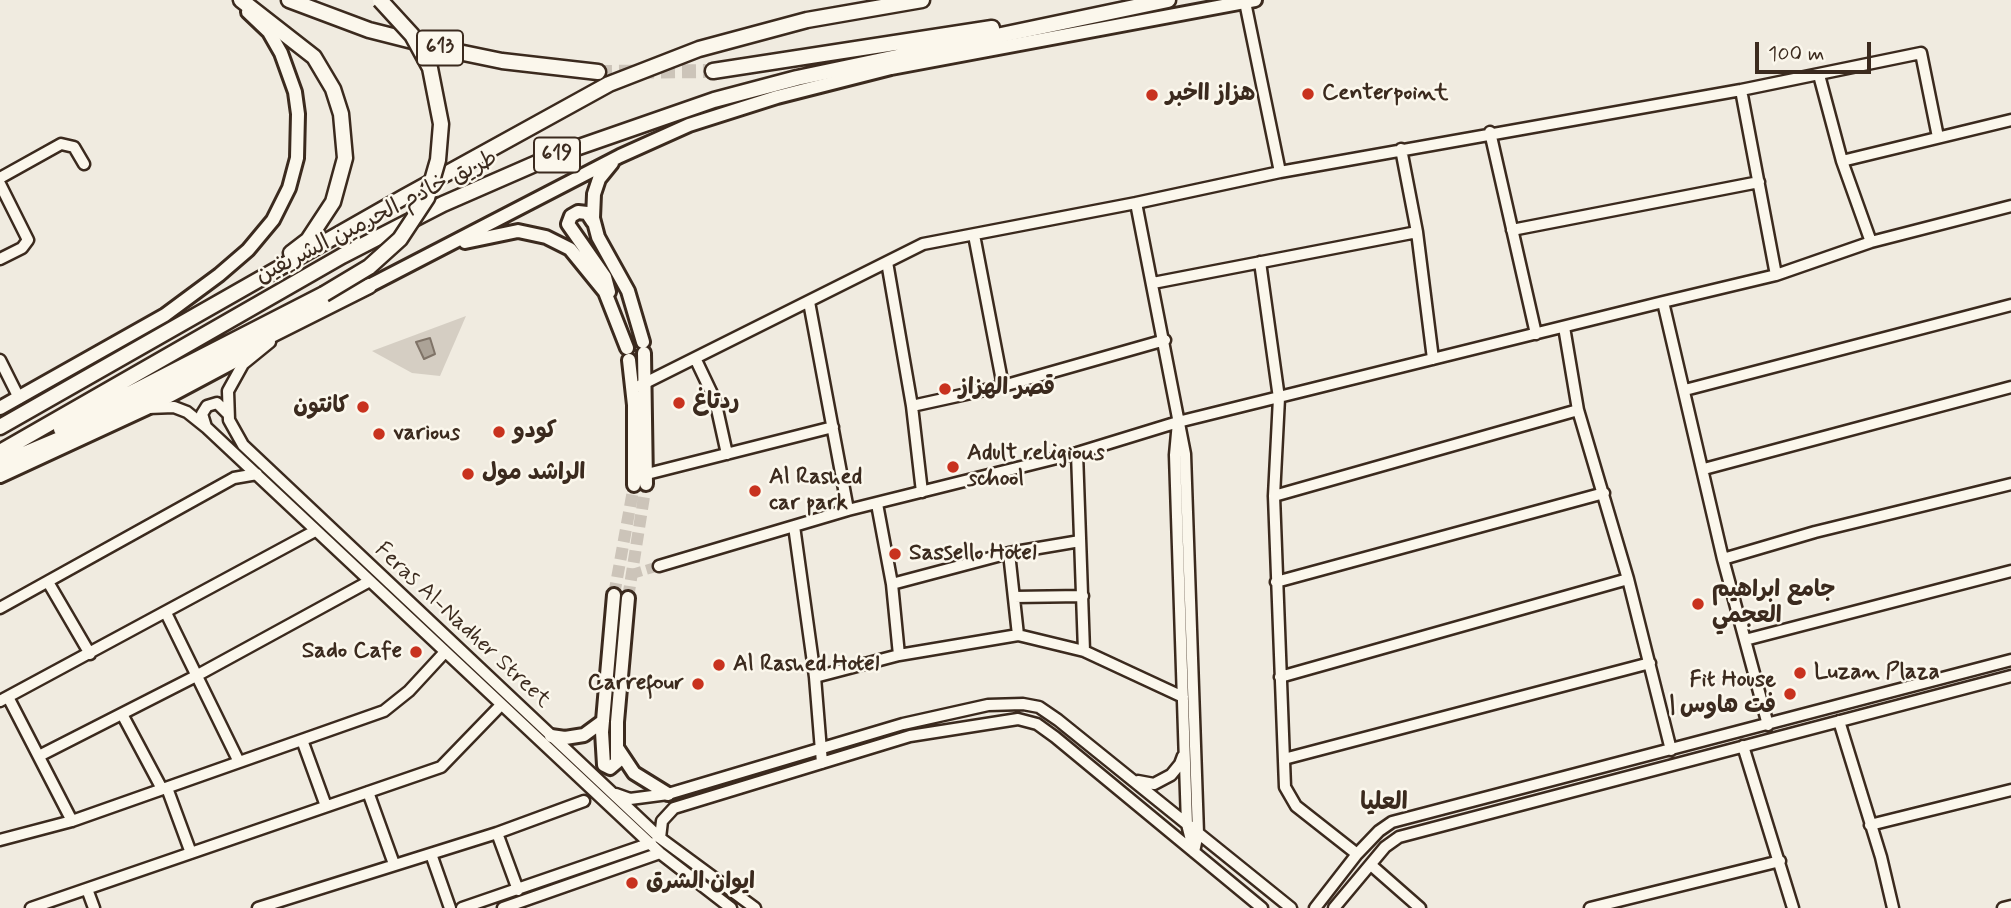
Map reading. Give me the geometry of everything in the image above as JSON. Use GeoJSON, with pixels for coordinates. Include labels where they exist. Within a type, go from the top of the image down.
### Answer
{"type":"FeatureCollection","features":[{"type":"Feature","properties":{"kind":"highway"},"geometry":{"type":"LineString","coordinates":[[225,299],[308,240],[333,202],[345,158],[341,114],[325,75],[314,57],[289,35],[238,0]]}},
{"type":"Feature","properties":{"kind":"highway","name":"613"},"geometry":{"type":"LineString","coordinates":[[289,0],[369,30],[443,49],[502,61],[598,72]]}},
{"type":"Feature","properties":{"kind":"highway"},"geometry":{"type":"LineString","coordinates":[[0,462],[324,294],[369,267],[400,239],[427,198],[438,160],[439,103],[430,68],[412,35],[380,0]]}},
{"type":"Feature","properties":{"kind":"highway","name":"طريق خادم الحرمين الشريفين"},"geometry":{"type":"LineString","coordinates":[[0,427],[609,84],[699,50],[795,23],[922,0]]}},
{"type":"Feature","properties":{"kind":"highway","name":"طريق خادم الحرمين الشريفين"},"geometry":{"type":"LineString","coordinates":[[0,453],[342,256],[443,204],[553,156],[714,100],[797,78],[1168,0]]}},
{"type":"Feature","properties":{"kind":"highway"},"geometry":{"type":"LineString","coordinates":[[713,71],[918,37],[1080,17]]}},
{"type":"Feature","properties":{"kind":"highway"},"geometry":{"type":"LineString","coordinates":[[0,462],[86,428],[369,286]]}},
{"type":"Feature","properties":{"kind":"main road"},"geometry":{"type":"LineString","coordinates":[[0,408],[165,315],[248,250],[273,220],[289,188],[297,158],[299,135],[295,92],[281,54],[269,32],[238,0]]}},
{"type":"Feature","properties":{"kind":"main road"},"geometry":{"type":"LineString","coordinates":[[0,476],[148,408],[369,286],[620,156],[689,125],[776,97],[891,68],[1250,1]]}},
{"type":"Feature","properties":{"kind":"main road"},"geometry":{"type":"LineString","coordinates":[[620,156],[598,179],[594,194],[594,222],[598,237],[628,290],[644,348],[642,481]]}},
{"type":"Feature","properties":{"kind":"main road"},"geometry":{"type":"LineString","coordinates":[[594,222],[583,211],[571,216],[568,224],[605,276],[628,354],[642,481]]}},
{"type":"Feature","properties":{"kind":"main road"},"geometry":{"type":"LineString","coordinates":[[448,246],[518,231],[552,240],[578,256],[614,311]]}},
{"type":"Feature","properties":{"kind":"main road"},"geometry":{"type":"LineString","coordinates":[[621,596],[617,762],[607,768],[602,749],[603,721],[621,596]]}},
{"type":"Feature","properties":{"kind":"main road"},"geometry":{"type":"LineString","coordinates":[[551,736],[565,738],[584,735],[603,721]]}},
{"type":"Feature","properties":{"kind":"main road"},"geometry":{"type":"LineString","coordinates":[[618,748],[634,773],[668,794]]}},
{"type":"Feature","properties":{"kind":"street"},"geometry":{"type":"LineString","coordinates":[[1250,1],[1280,172]]}},
{"type":"Feature","properties":{"kind":"street"},"geometry":{"type":"LineString","coordinates":[[633,389],[923,244],[1280,172],[1490,132],[1741,90],[1921,52],[1938,137]]}},
{"type":"Feature","properties":{"kind":"street"},"geometry":{"type":"LineString","coordinates":[[1819,75],[1842,161],[1871,242]]}},
{"type":"Feature","properties":{"kind":"street"},"geometry":{"type":"LineString","coordinates":[[1741,90],[1776,275]]}},
{"type":"Feature","properties":{"kind":"street"},"geometry":{"type":"LineString","coordinates":[[1842,161],[2011,120]]}},
{"type":"Feature","properties":{"kind":"street"},"geometry":{"type":"LineString","coordinates":[[1490,132],[1536,334]]}},
{"type":"Feature","properties":{"kind":"street"},"geometry":{"type":"LineString","coordinates":[[0,177],[61,144],[74,147],[84,164]]}},
{"type":"Feature","properties":{"kind":"street"},"geometry":{"type":"LineString","coordinates":[[1401,149],[1417,232],[1433,359]]}},
{"type":"Feature","properties":{"kind":"street"},"geometry":{"type":"LineString","coordinates":[[1512,230],[1759,182]]}},
{"type":"Feature","properties":{"kind":"street"},"geometry":{"type":"LineString","coordinates":[[0,184],[28,240],[22,248],[0,259]]}},
{"type":"Feature","properties":{"kind":"street"},"geometry":{"type":"LineString","coordinates":[[1136,203],[1165,340],[1185,454],[1198,833],[1194,852]]}},
{"type":"Feature","properties":{"kind":"street"},"geometry":{"type":"LineString","coordinates":[[659,566],[848,510],[1077,453],[1178,422],[1776,275],[1871,242],[2011,206]]}},
{"type":"Feature","properties":{"kind":"street"},"geometry":{"type":"LineString","coordinates":[[1153,283],[1417,232]]}},
{"type":"Feature","properties":{"kind":"street"},"geometry":{"type":"LineString","coordinates":[[974,235],[1003,386]]}},
{"type":"Feature","properties":{"kind":"street"},"geometry":{"type":"LineString","coordinates":[[887,262],[912,406],[922,492]]}},
{"type":"Feature","properties":{"kind":"street"},"geometry":{"type":"LineString","coordinates":[[1260,262],[1279,398],[1274,496],[1285,787],[1296,806],[1357,854]]}},
{"type":"Feature","properties":{"kind":"street"},"geometry":{"type":"LineString","coordinates":[[809,302],[848,510]]}},
{"type":"Feature","properties":{"kind":"street"},"geometry":{"type":"LineString","coordinates":[[1663,302],[1723,559],[1768,725]]}},
{"type":"Feature","properties":{"kind":"street"},"geometry":{"type":"LineString","coordinates":[[1685,390],[2011,305]]}},
{"type":"Feature","properties":{"kind":"street"},"geometry":{"type":"LineString","coordinates":[[1564,327],[1578,410],[1628,579],[1671,750]]}},
{"type":"Feature","properties":{"kind":"street"},"geometry":{"type":"LineString","coordinates":[[912,406],[1003,386],[1165,340]]}},
{"type":"Feature","properties":{"kind":"street"},"geometry":{"type":"LineString","coordinates":[[227,413],[232,381],[243,364],[270,342]]}},
{"type":"Feature","properties":{"kind":"street"},"geometry":{"type":"LineString","coordinates":[[695,358],[715,400],[727,454]]}},
{"type":"Feature","properties":{"kind":"street"},"geometry":{"type":"LineString","coordinates":[[0,360],[19,398]]}},
{"type":"Feature","properties":{"kind":"street"},"geometry":{"type":"LineString","coordinates":[[1704,469],[2011,387]]}},
{"type":"Feature","properties":{"kind":"street"},"geometry":{"type":"LineString","coordinates":[[207,428],[202,418],[207,406],[217,403],[227,413]]}},
{"type":"Feature","properties":{"kind":"street","name":"Feras Al-Nadher Street"},"geometry":{"type":"LineString","coordinates":[[148,408],[174,407],[187,412],[207,428],[501,705],[656,841],[755,908]]}},
{"type":"Feature","properties":{"kind":"street"},"geometry":{"type":"LineString","coordinates":[[1274,496],[1578,410]]}},
{"type":"Feature","properties":{"kind":"street","name":"Feras Al-Nadher Street"},"geometry":{"type":"LineString","coordinates":[[227,413],[243,445],[613,793],[656,841],[660,853],[731,908]]}},
{"type":"Feature","properties":{"kind":"street"},"geometry":{"type":"LineString","coordinates":[[1178,422],[1175,455],[1187,824],[1194,852]]}},
{"type":"Feature","properties":{"kind":"street"},"geometry":{"type":"LineString","coordinates":[[642,481],[727,454],[834,427]]}},
{"type":"Feature","properties":{"kind":"street"},"geometry":{"type":"LineString","coordinates":[[1077,453],[1084,651]]}},
{"type":"Feature","properties":{"kind":"street"},"geometry":{"type":"LineString","coordinates":[[0,608],[233,478],[257,474]]}},
{"type":"Feature","properties":{"kind":"street"},"geometry":{"type":"LineString","coordinates":[[1723,559],[1815,532],[2011,484]]}},
{"type":"Feature","properties":{"kind":"street"},"geometry":{"type":"LineString","coordinates":[[1276,582],[1604,493]]}},
{"type":"Feature","properties":{"kind":"street"},"geometry":{"type":"LineString","coordinates":[[877,504],[892,584],[899,655]]}},
{"type":"Feature","properties":{"kind":"street"},"geometry":{"type":"LineString","coordinates":[[794,526],[815,677],[822,763]]}},
{"type":"Feature","properties":{"kind":"street"},"geometry":{"type":"LineString","coordinates":[[72,821],[39,756],[4,699],[315,531]]}},
{"type":"Feature","properties":{"kind":"street"},"geometry":{"type":"LineString","coordinates":[[892,584],[1009,553],[1080,541]]}},
{"type":"Feature","properties":{"kind":"street"},"geometry":{"type":"LineString","coordinates":[[1009,553],[1018,635]]}},
{"type":"Feature","properties":{"kind":"street"},"geometry":{"type":"LineString","coordinates":[[1745,640],[2011,571]]}},
{"type":"Feature","properties":{"kind":"street"},"geometry":{"type":"LineString","coordinates":[[1280,677],[1628,579]]}},
{"type":"Feature","properties":{"kind":"street"},"geometry":{"type":"LineString","coordinates":[[48,582],[90,654]]}},
{"type":"Feature","properties":{"kind":"street"},"geometry":{"type":"LineString","coordinates":[[39,756],[197,676],[368,582]]}},
{"type":"Feature","properties":{"kind":"street"},"geometry":{"type":"LineString","coordinates":[[1014,597],[1083,596]]}},
{"type":"Feature","properties":{"kind":"street"},"geometry":{"type":"LineString","coordinates":[[166,613],[239,762]]}},
{"type":"Feature","properties":{"kind":"street"},"geometry":{"type":"LineString","coordinates":[[815,677],[899,655],[1018,635],[1084,651],[1183,697]]}},
{"type":"Feature","properties":{"kind":"street"},"geometry":{"type":"LineString","coordinates":[[0,840],[72,821],[384,711],[409,691],[445,652]]}},
{"type":"Feature","properties":{"kind":"street"},"geometry":{"type":"LineString","coordinates":[[1315,908],[1357,854],[1379,831],[1392,822],[2011,660]]}},
{"type":"Feature","properties":{"kind":"street"},"geometry":{"type":"LineString","coordinates":[[1284,759],[1650,663]]}},
{"type":"Feature","properties":{"kind":"street"},"geometry":{"type":"LineString","coordinates":[[1334,908],[1385,847],[1399,837],[2011,676]]}},
{"type":"Feature","properties":{"kind":"street"},"geometry":{"type":"LineString","coordinates":[[613,793],[630,799],[668,794],[819,747],[988,705],[1023,704],[1039,707],[1058,720],[1291,908]]}},
{"type":"Feature","properties":{"kind":"street"},"geometry":{"type":"LineString","coordinates":[[31,908],[441,766],[501,705]]}},
{"type":"Feature","properties":{"kind":"street"},"geometry":{"type":"LineString","coordinates":[[122,714],[164,788],[191,853]]}},
{"type":"Feature","properties":{"kind":"street"},"geometry":{"type":"LineString","coordinates":[[462,908],[656,841],[662,821],[674,808],[910,736],[1018,719],[1037,723],[1262,908]]}},
{"type":"Feature","properties":{"kind":"street"},"geometry":{"type":"LineString","coordinates":[[1839,721],[1893,908]]}},
{"type":"Feature","properties":{"kind":"street"},"geometry":{"type":"LineString","coordinates":[[302,740],[326,806]]}},
{"type":"Feature","properties":{"kind":"street"},"geometry":{"type":"LineString","coordinates":[[1743,746],[1793,908]]}},
{"type":"Feature","properties":{"kind":"street"},"geometry":{"type":"LineString","coordinates":[[1131,778],[1154,784],[1171,775],[1180,764],[1185,749]]}},
{"type":"Feature","properties":{"kind":"street"},"geometry":{"type":"LineString","coordinates":[[1870,825],[2011,790]]}},
{"type":"Feature","properties":{"kind":"street"},"geometry":{"type":"LineString","coordinates":[[368,792],[394,864]]}},
{"type":"Feature","properties":{"kind":"street"},"geometry":{"type":"LineString","coordinates":[[258,908],[497,833],[584,801]]}},
{"type":"Feature","properties":{"kind":"street"},"geometry":{"type":"LineString","coordinates":[[497,833],[518,890]]}},
{"type":"Feature","properties":{"kind":"street"},"geometry":{"type":"LineString","coordinates":[[503,908],[529,904],[660,853]]}},
{"type":"Feature","properties":{"kind":"street"},"geometry":{"type":"LineString","coordinates":[[431,854],[450,908]]}},
{"type":"Feature","properties":{"kind":"street"},"geometry":{"type":"LineString","coordinates":[[1590,908],[1780,861]]}},
{"type":"Feature","properties":{"kind":"street"},"geometry":{"type":"LineString","coordinates":[[1371,865],[1420,908]]}},
{"type":"Feature","properties":{"kind":"street"},"geometry":{"type":"LineString","coordinates":[[529,904],[537,883]]}},
{"type":"Feature","properties":{"kind":"street"},"geometry":{"type":"LineString","coordinates":[[86,889],[94,908]]}},
{"type":"Feature","properties":{"kind":"street"},"geometry":{"type":"LineString","coordinates":[[2003,908],[2011,906]]}},
{"type":"Feature","properties":{"kind":"shaded area"},"geometry":{"type":"Polygon","coordinates":[[[466,316],[440,376],[412,373],[372,351],[466,316]]]}},
{"type":"Feature","properties":{"kind":"shaded area"},"geometry":{"type":"Polygon","coordinates":[[[430,338],[435,354],[424,359],[416,342],[430,338]]]}},
{"type":"Feature","properties":{"kind":"tunnel"},"geometry":{"type":"LineString","coordinates":[[598,72],[713,71]]}},
{"type":"Feature","properties":{"kind":"tunnel"},"geometry":{"type":"LineString","coordinates":[[628,598],[646,484]]}},
{"type":"Feature","properties":{"kind":"tunnel"},"geometry":{"type":"LineString","coordinates":[[614,595],[634,485]]}},
{"type":"Feature","properties":{"kind":"tunnel"},"geometry":{"type":"LineString","coordinates":[[632,574],[659,566]]}},
{"type":"Feature","properties":{"kind":"place","name":"Centerpoint"},"geometry":{"type":"Point","coordinates":[1308,94]}},
{"type":"Feature","properties":{"kind":"place","name":"هزاز ااخبر"},"geometry":{"type":"Point","coordinates":[1152,95]}},
{"type":"Feature","properties":{"kind":"place","name":"قصر الهزاز"},"geometry":{"type":"Point","coordinates":[945,389]}},
{"type":"Feature","properties":{"kind":"place","name":"ردتاغ"},"geometry":{"type":"Point","coordinates":[679,403]}},
{"type":"Feature","properties":{"kind":"place","name":"كانتون"},"geometry":{"type":"Point","coordinates":[363,407]}},
{"type":"Feature","properties":{"kind":"place","name":"كودو"},"geometry":{"type":"Point","coordinates":[499,432]}},
{"type":"Feature","properties":{"kind":"place","name":"various"},"geometry":{"type":"Point","coordinates":[379,434]}},
{"type":"Feature","properties":{"kind":"place","name":"Adult religious school"},"geometry":{"type":"Point","coordinates":[953,467]}},
{"type":"Feature","properties":{"kind":"place","name":"الراشد مول"},"geometry":{"type":"Point","coordinates":[468,474]}},
{"type":"Feature","properties":{"kind":"place","name":"Al Rashed car park"},"geometry":{"type":"Point","coordinates":[755,491]}},
{"type":"Feature","properties":{"kind":"place","name":"Sassello Hotel"},"geometry":{"type":"Point","coordinates":[895,554]}},
{"type":"Feature","properties":{"kind":"place","name":"جامع ابراهيم العجمي"},"geometry":{"type":"Point","coordinates":[1698,604]}},
{"type":"Feature","properties":{"kind":"place","name":"Sado Cafe"},"geometry":{"type":"Point","coordinates":[416,652]}},
{"type":"Feature","properties":{"kind":"place","name":"Al Rashed Hotel"},"geometry":{"type":"Point","coordinates":[719,665]}},
{"type":"Feature","properties":{"kind":"place","name":"Luzan Plaza"},"geometry":{"type":"Point","coordinates":[1800,673]}},
{"type":"Feature","properties":{"kind":"place","name":"Carrefour"},"geometry":{"type":"Point","coordinates":[698,684]}},
{"type":"Feature","properties":{"kind":"place","name":"Fit House | فت هاوس"},"geometry":{"type":"Point","coordinates":[1790,694]}},
{"type":"Feature","properties":{"kind":"place","name":"ايوان الشرق"},"geometry":{"type":"Point","coordinates":[632,883]}},
{"type":"Feature","properties":{"kind":"district","name":"العليا"},"geometry":{"type":"Point","coordinates":[1384,804]}}]}
